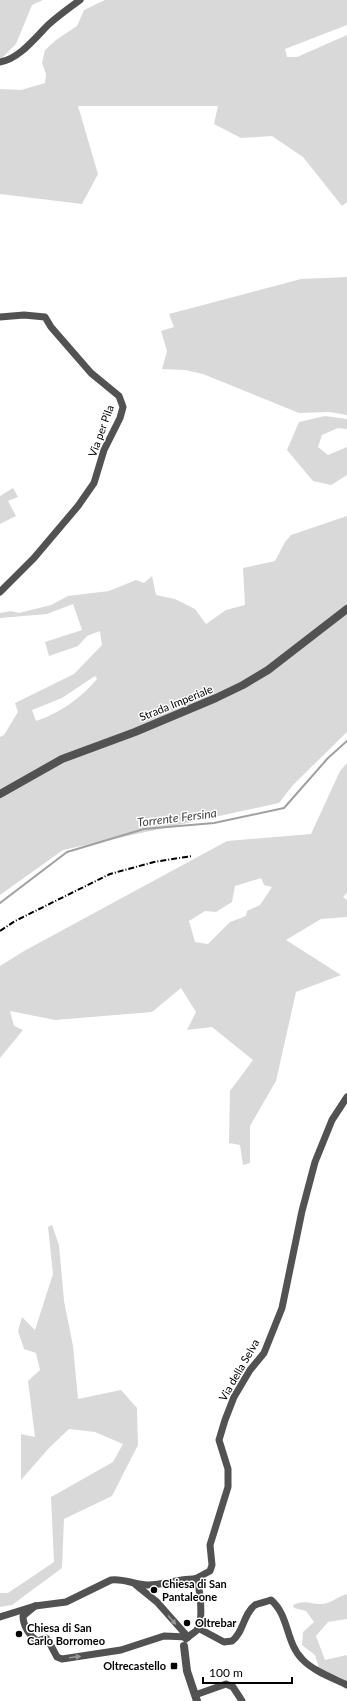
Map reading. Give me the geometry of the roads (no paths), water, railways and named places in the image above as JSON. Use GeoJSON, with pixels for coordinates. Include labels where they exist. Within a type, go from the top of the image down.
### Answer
{"type":"FeatureCollection","features":[{"type":"Feature","properties":{"kind":"street"},"geometry":{"type":"LineString","coordinates":[[0,62],[6,61],[16,55],[50,24],[80,0]]}},
{"type":"Feature","properties":{"kind":"street","name":"Via per Pila"},"geometry":{"type":"LineString","coordinates":[[0,317],[24,314],[45,317],[51,327],[91,373],[119,396],[123,407],[104,450],[94,483],[78,506],[34,558],[0,592]]}},
{"type":"Feature","properties":{"kind":"street","name":"Strada Imperiale"},"geometry":{"type":"LineString","coordinates":[[0,794],[62,758],[135,732],[243,685],[268,670],[347,609]]}},
{"type":"Feature","properties":{"kind":"street","name":"Via della Selva"},"geometry":{"type":"LineString","coordinates":[[195,1579],[210,1571],[212,1565],[211,1540],[225,1502],[228,1487],[228,1469],[219,1440],[224,1420],[242,1383],[264,1353],[282,1308],[302,1211],[315,1162],[332,1120],[347,1097]]}},
{"type":"Feature","properties":{"kind":"street"},"geometry":{"type":"LineString","coordinates":[[0,1617],[35,1606],[66,1602],[116,1579],[136,1584],[149,1585],[188,1578],[195,1579],[200,1588],[198,1628],[188,1637],[184,1646],[187,1671],[196,1698],[226,1684],[233,1687],[242,1701]]}},
{"type":"Feature","properties":{"kind":"street"},"geometry":{"type":"LineString","coordinates":[[136,1584],[157,1602],[188,1637]]}},
{"type":"Feature","properties":{"kind":"street"},"geometry":{"type":"LineString","coordinates":[[198,1628],[224,1642],[232,1641],[240,1632],[248,1612],[255,1605],[271,1600],[281,1613],[291,1641],[301,1659],[347,1685]]}},
{"type":"Feature","properties":{"kind":"street"},"geometry":{"type":"LineString","coordinates":[[35,1606],[23,1616],[23,1622],[32,1638],[38,1641],[46,1638],[57,1657],[62,1659],[121,1650],[164,1636],[188,1637]]}},
{"type":"Feature","properties":{"kind":"waterway","name":"Torrente Fersina"},"geometry":{"type":"LineString","coordinates":[[0,903],[67,852],[144,829],[214,823],[284,808],[328,758],[347,741]]}},
{"type":"Feature","properties":{"kind":"tunnel"},"geometry":{"type":"LineString","coordinates":[[82,750],[347,587]]}},
{"type":"Feature","properties":{"kind":"tunnel"},"geometry":{"type":"LineString","coordinates":[[0,859],[34,830],[177,736],[347,653]]}},
{"type":"Feature","properties":{"kind":"tunnel"},"geometry":{"type":"LineString","coordinates":[[0,801],[61,764]]}},
{"type":"Feature","properties":{"kind":"railway"},"geometry":{"type":"LineString","coordinates":[[0,931],[15,921],[110,874],[154,862],[192,856]]}},
{"type":"Feature","properties":{"kind":"place","name":"Chiesa di San Pantaleone"},"geometry":{"type":"Point","coordinates":[154,1590]}},
{"type":"Feature","properties":{"kind":"place","name":"Oltrebar"},"geometry":{"type":"Point","coordinates":[187,1623]}},
{"type":"Feature","properties":{"kind":"place","name":"Chiesa di San Carlo Borromeo"},"geometry":{"type":"Point","coordinates":[19,1634]}},
{"type":"Feature","properties":{"kind":"place","name":"Oltrecastello"},"geometry":{"type":"Point","coordinates":[174,1666]}}]}
